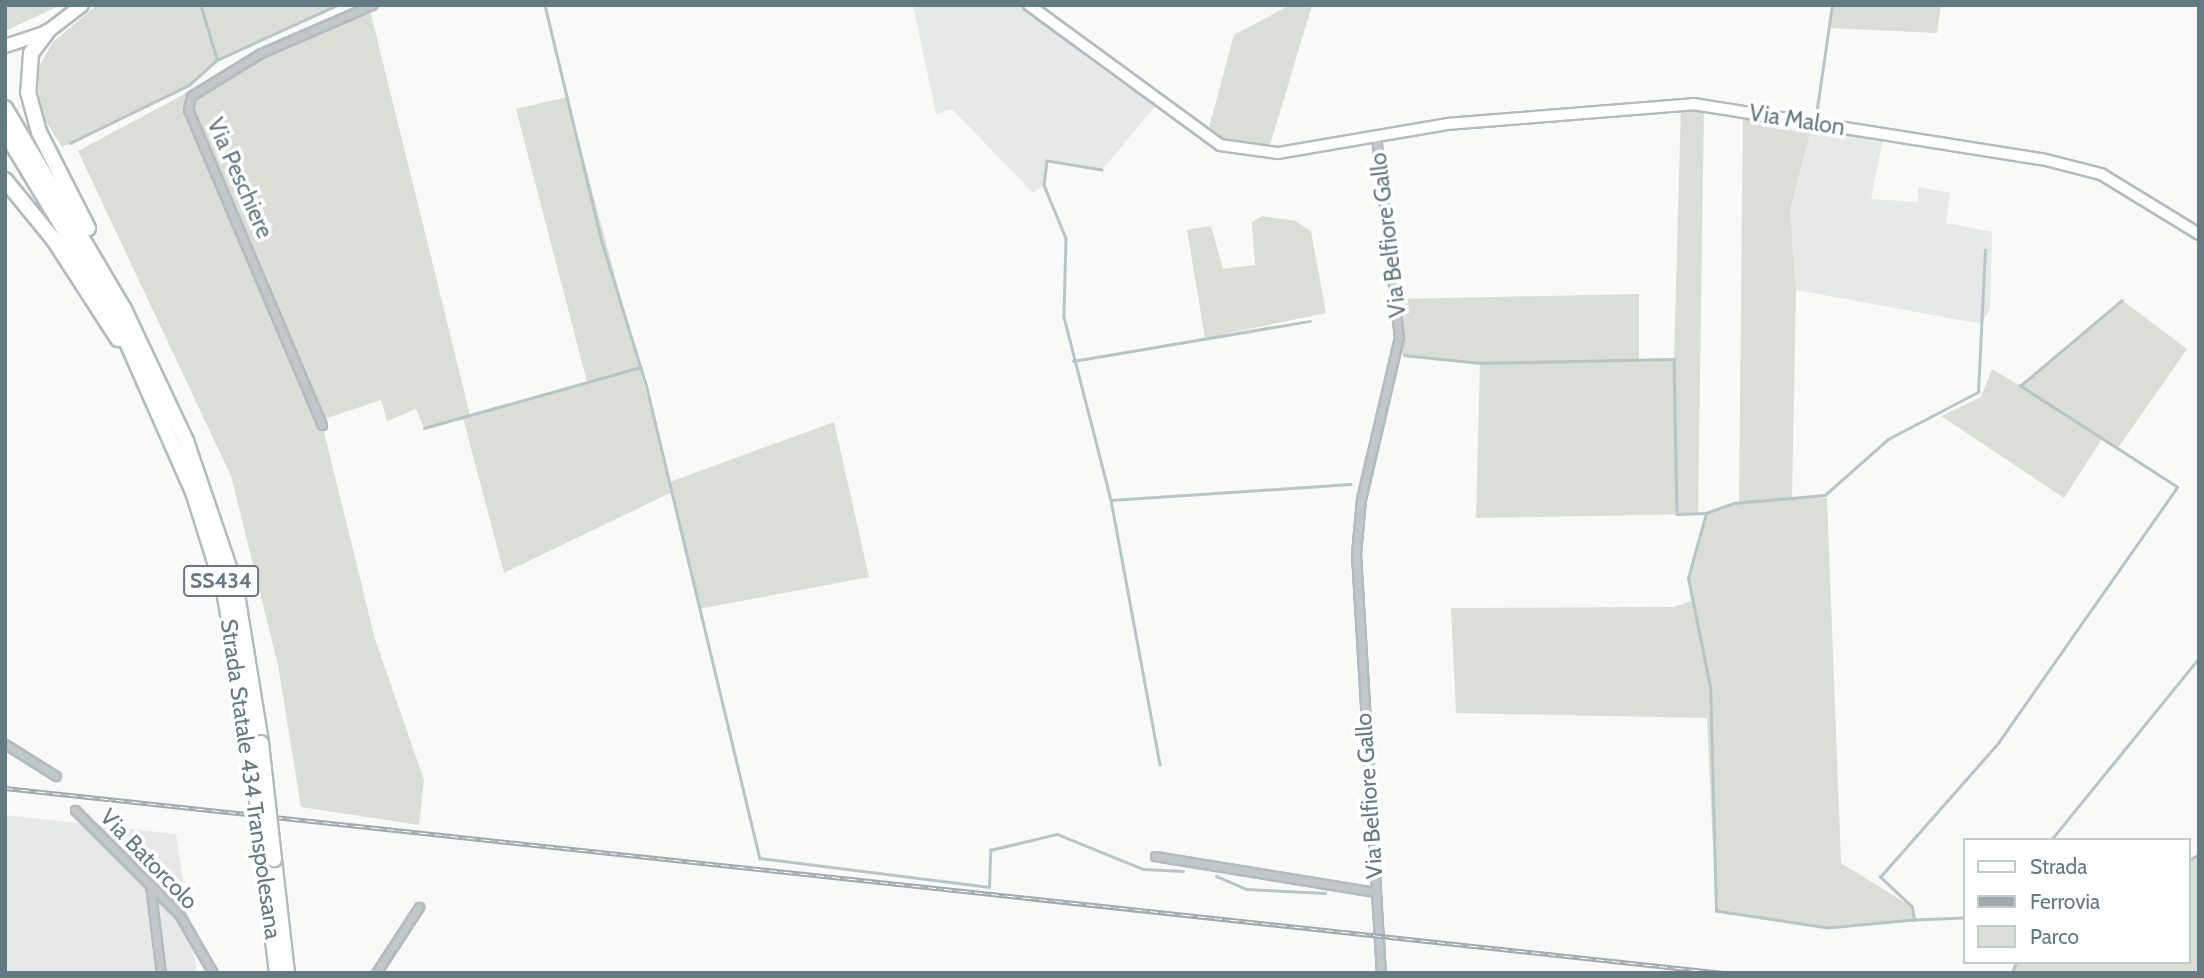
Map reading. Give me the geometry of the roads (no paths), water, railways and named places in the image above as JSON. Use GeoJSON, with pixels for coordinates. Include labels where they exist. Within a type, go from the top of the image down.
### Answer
{"type":"FeatureCollection","features":[{"type":"Feature","properties":{"kind":"highway"},"geometry":{"type":"LineString","coordinates":[[47,32],[28,66],[33,113],[158,359],[185,423],[186,441]]}},
{"type":"Feature","properties":{"kind":"highway","name":"SS434"},"geometry":{"type":"LineString","coordinates":[[5,108],[124,309],[186,441]]}},
{"type":"Feature","properties":{"kind":"highway","name":"Strada Statale 434 Transpolesana"},"geometry":{"type":"LineString","coordinates":[[5,132],[91,271],[147,384],[192,492],[224,591],[256,743]]}},
{"type":"Feature","properties":{"kind":"highway"},"geometry":{"type":"LineString","coordinates":[[5,180],[54,240],[147,384]]}},
{"type":"Feature","properties":{"kind":"highway","name":"Strada Statale 434 Transpolesana"},"geometry":{"type":"LineString","coordinates":[[186,441],[236,588],[269,859],[287,973]]}},
{"type":"Feature","properties":{"kind":"highway","name":"Strada Statale 434 Transpolesana"},"geometry":{"type":"LineString","coordinates":[[269,859],[276,973]]}},
{"type":"Feature","properties":{"kind":"main road"},"geometry":{"type":"LineString","coordinates":[[5,46],[47,32],[82,5]]}},
{"type":"Feature","properties":{"kind":"street","name":"Via Peschiere"},"geometry":{"type":"LineString","coordinates":[[322,425],[188,110],[191,96],[261,53],[372,5]]}},
{"type":"Feature","properties":{"kind":"street","name":"Via Belfiore Gallo"},"geometry":{"type":"LineString","coordinates":[[1032,6],[1220,145],[1278,153],[1376,136],[1399,299],[1397,354],[1361,499],[1356,554],[1381,973]]}},
{"type":"Feature","properties":{"kind":"street","name":"Via Malon"},"geometry":{"type":"LineString","coordinates":[[1376,136],[1451,123],[1693,104],[2042,159],[2101,174],[2199,234]]}},
{"type":"Feature","properties":{"kind":"street"},"geometry":{"type":"LineString","coordinates":[[5,744],[56,776]]}},
{"type":"Feature","properties":{"kind":"street","name":"Via Batorcolo"},"geometry":{"type":"LineString","coordinates":[[75,810],[185,921],[213,973]]}},
{"type":"Feature","properties":{"kind":"street","name":"Via Belfiore Gallo"},"geometry":{"type":"LineString","coordinates":[[1155,856],[1376,892]]}},
{"type":"Feature","properties":{"kind":"street"},"geometry":{"type":"LineString","coordinates":[[150,884],[161,973]]}},
{"type":"Feature","properties":{"kind":"street"},"geometry":{"type":"LineString","coordinates":[[376,973],[419,907]]}},
{"type":"Feature","properties":{"kind":"waterway"},"geometry":{"type":"LineString","coordinates":[[201,5],[217,59]]}},
{"type":"Feature","properties":{"kind":"waterway"},"geometry":{"type":"LineString","coordinates":[[70,143],[189,85],[217,60],[337,5]]}},
{"type":"Feature","properties":{"kind":"waterway"},"geometry":{"type":"LineString","coordinates":[[545,5],[602,242],[646,384],[760,858],[989,887],[990,850],[1057,834],[1143,869],[1183,871]]}},
{"type":"Feature","properties":{"kind":"waterway"},"geometry":{"type":"LineString","coordinates":[[1817,108],[1832,5]]}},
{"type":"Feature","properties":{"kind":"waterway"},"geometry":{"type":"LineString","coordinates":[[1102,170],[1047,161],[1044,185],[1066,238],[1064,317],[1111,500],[1160,765]]}},
{"type":"Feature","properties":{"kind":"waterway"},"geometry":{"type":"LineString","coordinates":[[1914,920],[1828,928],[1716,911],[1710,687],[1688,578],[1706,513],[1734,503],[1825,495],[1888,439],[1978,392],[1985,250]]}},
{"type":"Feature","properties":{"kind":"waterway"},"geometry":{"type":"LineString","coordinates":[[1962,918],[1914,920],[1912,907],[1880,877],[1998,743],[2177,487],[2020,386],[2122,300]]}},
{"type":"Feature","properties":{"kind":"waterway"},"geometry":{"type":"LineString","coordinates":[[1073,361],[1310,321]]}},
{"type":"Feature","properties":{"kind":"waterway"},"geometry":{"type":"LineString","coordinates":[[1404,355],[1480,363],[1674,359],[1677,514],[1706,513]]}},
{"type":"Feature","properties":{"kind":"waterway"},"geometry":{"type":"LineString","coordinates":[[424,428],[641,367]]}},
{"type":"Feature","properties":{"kind":"waterway"},"geometry":{"type":"LineString","coordinates":[[1111,500],[1350,484]]}},
{"type":"Feature","properties":{"kind":"waterway"},"geometry":{"type":"LineString","coordinates":[[2053,838],[2199,658]]}},
{"type":"Feature","properties":{"kind":"waterway"},"geometry":{"type":"LineString","coordinates":[[2190,860],[2199,854]]}},
{"type":"Feature","properties":{"kind":"waterway"},"geometry":{"type":"LineString","coordinates":[[1216,876],[1246,889],[1325,893]]}},
{"type":"Feature","properties":{"kind":"waterway"},"geometry":{"type":"LineString","coordinates":[[2012,973],[2015,964]]}},
{"type":"Feature","properties":{"kind":"railway"},"geometry":{"type":"LineString","coordinates":[[5,788],[1726,973]]}}]}
